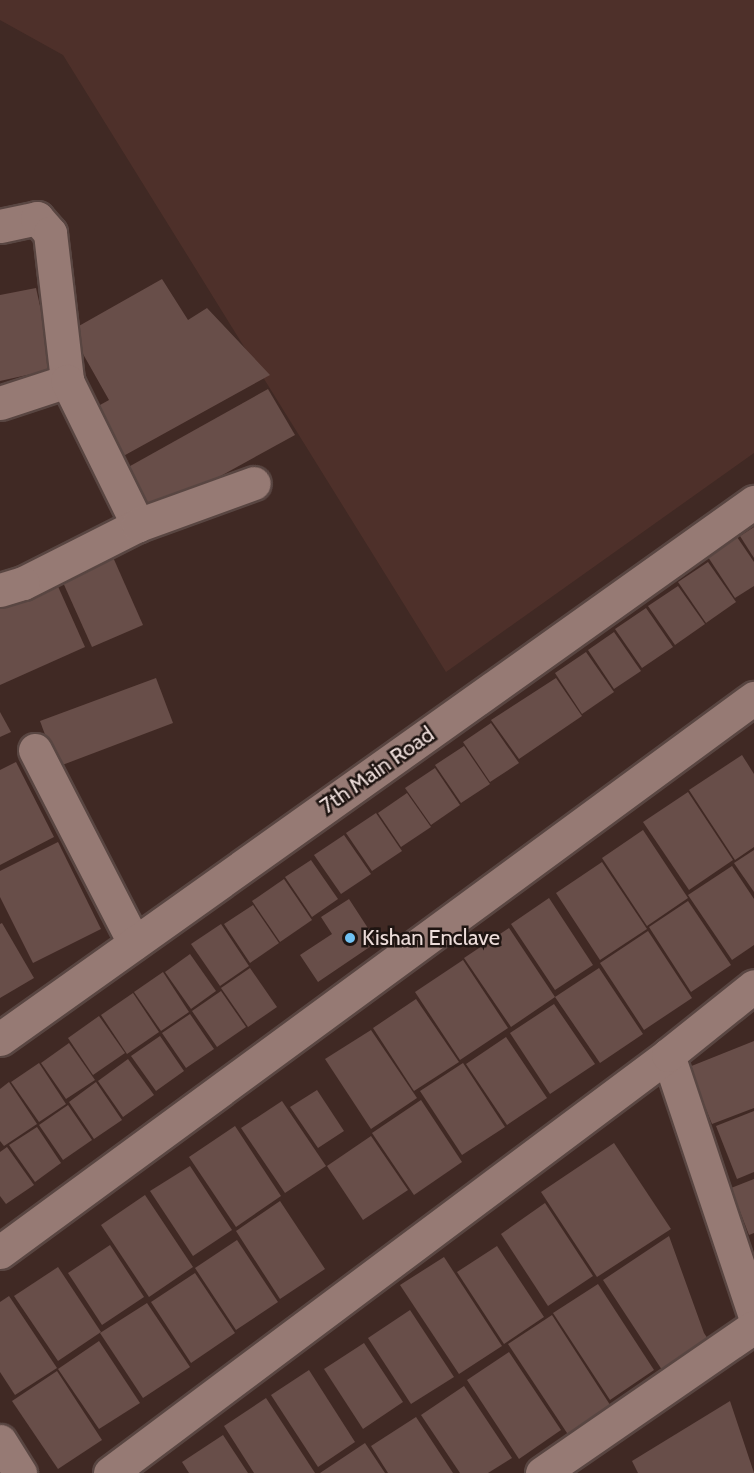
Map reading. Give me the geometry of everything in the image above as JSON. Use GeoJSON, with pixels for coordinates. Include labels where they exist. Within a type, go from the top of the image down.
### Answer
{"type":"FeatureCollection","features":[{"type":"Feature","properties":{"kind":"street"},"geometry":{"type":"LineString","coordinates":[[0,226],[37,218],[50,233],[67,381],[138,525]]}},
{"type":"Feature","properties":{"kind":"street"},"geometry":{"type":"LineString","coordinates":[[0,403],[67,381]]}},
{"type":"Feature","properties":{"kind":"street"},"geometry":{"type":"LineString","coordinates":[[0,590],[24,583],[138,525],[254,483]]}},
{"type":"Feature","properties":{"kind":"street","name":"7th Main Road"},"geometry":{"type":"LineString","coordinates":[[0,1039],[754,502]]}},
{"type":"Feature","properties":{"kind":"street"},"geometry":{"type":"LineString","coordinates":[[0,1252],[754,698]]}},
{"type":"Feature","properties":{"kind":"street"},"geometry":{"type":"LineString","coordinates":[[35,750],[134,943]]}},
{"type":"Feature","properties":{"kind":"street"},"geometry":{"type":"LineString","coordinates":[[110,1473],[668,1055],[754,986]]}},
{"type":"Feature","properties":{"kind":"street"},"geometry":{"type":"LineString","coordinates":[[668,1055],[754,1313]]}},
{"type":"Feature","properties":{"kind":"street"},"geometry":{"type":"LineString","coordinates":[[542,1473],[754,1328]]}},
{"type":"Feature","properties":{"kind":"street"},"geometry":{"type":"LineString","coordinates":[[0,1441],[20,1473]]}},
{"type":"Feature","properties":{"kind":"shaded area"},"geometry":{"type":"Polygon","coordinates":[[[0,0],[754,0],[754,453],[446,672],[63,55],[0,20],[0,0]]]}},
{"type":"Feature","properties":{"kind":"building"},"geometry":{"type":"Polygon","coordinates":[[[162,279],[188,320],[207,308],[270,375],[118,459],[91,410],[109,400],[70,331],[162,279]]]}},
{"type":"Feature","properties":{"kind":"building"},"geometry":{"type":"Polygon","coordinates":[[[36,288],[54,369],[0,381],[0,295],[36,288]]]}},
{"type":"Feature","properties":{"kind":"building"},"geometry":{"type":"Polygon","coordinates":[[[268,389],[295,435],[148,516],[123,470],[268,389]]]}},
{"type":"Feature","properties":{"kind":"building"},"geometry":{"type":"Polygon","coordinates":[[[754,527],[754,558],[740,536],[754,527]]]}},
{"type":"Feature","properties":{"kind":"building"},"geometry":{"type":"Polygon","coordinates":[[[737,537],[754,562],[754,586],[735,598],[708,557],[737,537]]]}},
{"type":"Feature","properties":{"kind":"building"},"geometry":{"type":"Polygon","coordinates":[[[112,555],[143,625],[92,647],[61,578],[112,555]]]}},
{"type":"Feature","properties":{"kind":"building"},"geometry":{"type":"Polygon","coordinates":[[[708,562],[736,602],[706,623],[678,582],[708,562]]]}},
{"type":"Feature","properties":{"kind":"building"},"geometry":{"type":"Polygon","coordinates":[[[56,582],[85,647],[0,685],[0,607],[56,582]]]}},
{"type":"Feature","properties":{"kind":"building"},"geometry":{"type":"Polygon","coordinates":[[[678,586],[705,624],[675,645],[648,606],[678,586]]]}},
{"type":"Feature","properties":{"kind":"building"},"geometry":{"type":"Polygon","coordinates":[[[646,608],[673,647],[642,668],[615,629],[646,608]]]}},
{"type":"Feature","properties":{"kind":"building"},"geometry":{"type":"Polygon","coordinates":[[[614,632],[641,671],[614,689],[588,650],[614,632]]]}},
{"type":"Feature","properties":{"kind":"building"},"geometry":{"type":"Polygon","coordinates":[[[586,652],[614,692],[582,714],[555,673],[586,652]]]}},
{"type":"Feature","properties":{"kind":"building"},"geometry":{"type":"Polygon","coordinates":[[[156,678],[173,723],[57,767],[40,721],[156,678]]]}},
{"type":"Feature","properties":{"kind":"building"},"geometry":{"type":"Polygon","coordinates":[[[556,678],[582,716],[519,759],[491,720],[556,678]]]}},
{"type":"Feature","properties":{"kind":"building"},"geometry":{"type":"Polygon","coordinates":[[[0,712],[11,732],[0,737],[0,712]]]}},
{"type":"Feature","properties":{"kind":"building"},"geometry":{"type":"Polygon","coordinates":[[[491,723],[519,763],[490,782],[463,742],[491,723]]]}},
{"type":"Feature","properties":{"kind":"building"},"geometry":{"type":"Polygon","coordinates":[[[464,746],[490,784],[461,803],[435,765],[464,746]]]}},
{"type":"Feature","properties":{"kind":"building"},"geometry":{"type":"Polygon","coordinates":[[[742,755],[754,774],[754,847],[735,860],[689,790],[742,755]]]}},
{"type":"Feature","properties":{"kind":"building"},"geometry":{"type":"Polygon","coordinates":[[[16,762],[54,837],[0,865],[0,770],[16,762]]]}},
{"type":"Feature","properties":{"kind":"building"},"geometry":{"type":"Polygon","coordinates":[[[435,768],[460,805],[431,825],[405,788],[435,768]]]}},
{"type":"Feature","properties":{"kind":"building"},"geometry":{"type":"Polygon","coordinates":[[[688,792],[733,860],[689,890],[643,822],[688,792]]]}},
{"type":"Feature","properties":{"kind":"building"},"geometry":{"type":"Polygon","coordinates":[[[407,793],[431,827],[401,847],[378,813],[407,793]]]}},
{"type":"Feature","properties":{"kind":"building"},"geometry":{"type":"Polygon","coordinates":[[[376,813],[402,851],[372,871],[346,833],[376,813]]]}},
{"type":"Feature","properties":{"kind":"building"},"geometry":{"type":"Polygon","coordinates":[[[643,830],[688,898],[647,926],[602,858],[643,830]]]}},
{"type":"Feature","properties":{"kind":"building"},"geometry":{"type":"Polygon","coordinates":[[[344,835],[371,874],[341,894],[314,855],[344,835]]]}},
{"type":"Feature","properties":{"kind":"building"},"geometry":{"type":"Polygon","coordinates":[[[58,842],[101,929],[33,963],[0,897],[0,871],[58,842]]]}},
{"type":"Feature","properties":{"kind":"building"},"geometry":{"type":"Polygon","coordinates":[[[754,850],[754,892],[734,863],[754,850]]]}},
{"type":"Feature","properties":{"kind":"building"},"geometry":{"type":"Polygon","coordinates":[[[311,860],[338,899],[312,917],[285,877],[311,860]]]}},
{"type":"Feature","properties":{"kind":"building"},"geometry":{"type":"Polygon","coordinates":[[[602,862],[647,929],[600,960],[556,893],[602,862]]]}},
{"type":"Feature","properties":{"kind":"building"},"geometry":{"type":"Polygon","coordinates":[[[732,866],[754,899],[754,945],[732,960],[688,895],[732,866]]]}},
{"type":"Feature","properties":{"kind":"building"},"geometry":{"type":"Polygon","coordinates":[[[284,879],[312,920],[280,942],[252,901],[284,879]]]}},
{"type":"Feature","properties":{"kind":"building"},"geometry":{"type":"Polygon","coordinates":[[[549,898],[593,965],[555,990],[511,924],[549,898]]]}},
{"type":"Feature","properties":{"kind":"building","name":"Kishan Enclave"},"geometry":{"type":"Polygon","coordinates":[[[349,899],[377,942],[318,982],[300,955],[332,934],[321,917],[349,899]]]}},
{"type":"Feature","properties":{"kind":"building"},"geometry":{"type":"Polygon","coordinates":[[[688,901],[731,965],[691,992],[649,927],[688,901]]]}},
{"type":"Feature","properties":{"kind":"building"},"geometry":{"type":"Polygon","coordinates":[[[253,905],[279,943],[250,963],[224,924],[253,905]]]}},
{"type":"Feature","properties":{"kind":"building"},"geometry":{"type":"Polygon","coordinates":[[[2,923],[34,978],[0,998],[0,924],[2,923]]]}},
{"type":"Feature","properties":{"kind":"building"},"geometry":{"type":"Polygon","coordinates":[[[221,924],[249,966],[220,986],[191,944],[221,924]]]}},
{"type":"Feature","properties":{"kind":"building"},"geometry":{"type":"Polygon","coordinates":[[[509,928],[555,997],[511,1027],[464,958],[509,928]]]}},
{"type":"Feature","properties":{"kind":"building"},"geometry":{"type":"Polygon","coordinates":[[[648,931],[692,998],[644,1030],[600,963],[648,931]]]}},
{"type":"Feature","properties":{"kind":"building"},"geometry":{"type":"Polygon","coordinates":[[[190,954],[216,991],[191,1009],[165,972],[190,954]]]}},
{"type":"Feature","properties":{"kind":"building"},"geometry":{"type":"Polygon","coordinates":[[[463,960],[508,1028],[460,1060],[415,992],[463,960]]]}},
{"type":"Feature","properties":{"kind":"building"},"geometry":{"type":"Polygon","coordinates":[[[250,968],[277,1007],[248,1027],[221,988],[250,968]]]}},
{"type":"Feature","properties":{"kind":"building"},"geometry":{"type":"Polygon","coordinates":[[[599,968],[643,1034],[600,1063],[555,997],[599,968]]]}},
{"type":"Feature","properties":{"kind":"building"},"geometry":{"type":"Polygon","coordinates":[[[163,972],[189,1012],[161,1031],[134,992],[163,972]]]}},
{"type":"Feature","properties":{"kind":"building"},"geometry":{"type":"Polygon","coordinates":[[[221,991],[246,1027],[217,1047],[192,1011],[221,991]]]}},
{"type":"Feature","properties":{"kind":"building"},"geometry":{"type":"Polygon","coordinates":[[[133,993],[159,1032],[127,1054],[101,1015],[133,993]]]}},
{"type":"Feature","properties":{"kind":"building"},"geometry":{"type":"Polygon","coordinates":[[[416,999],[459,1062],[414,1091],[373,1028],[416,999]]]}},
{"type":"Feature","properties":{"kind":"building"},"geometry":{"type":"Polygon","coordinates":[[[554,1004],[595,1064],[550,1094],[510,1033],[554,1004]]]}},
{"type":"Feature","properties":{"kind":"building"},"geometry":{"type":"Polygon","coordinates":[[[190,1014],[214,1049],[186,1068],[162,1033],[190,1014]]]}},
{"type":"Feature","properties":{"kind":"building"},"geometry":{"type":"Polygon","coordinates":[[[99,1016],[125,1053],[93,1075],[68,1038],[99,1016]]]}},
{"type":"Feature","properties":{"kind":"building"},"geometry":{"type":"Polygon","coordinates":[[[371,1030],[417,1098],[371,1129],[325,1059],[371,1030]]]}},
{"type":"Feature","properties":{"kind":"building"},"geometry":{"type":"Polygon","coordinates":[[[160,1036],[184,1071],[156,1091],[131,1056],[160,1036]]]}},
{"type":"Feature","properties":{"kind":"building"},"geometry":{"type":"Polygon","coordinates":[[[506,1037],[547,1098],[507,1125],[466,1064],[506,1037]]]}},
{"type":"Feature","properties":{"kind":"building"},"geometry":{"type":"Polygon","coordinates":[[[754,1041],[754,1108],[712,1124],[689,1067],[754,1041]]]}},
{"type":"Feature","properties":{"kind":"building"},"geometry":{"type":"Polygon","coordinates":[[[69,1043],[95,1080],[66,1099],[41,1063],[69,1043]]]}},
{"type":"Feature","properties":{"kind":"building"},"geometry":{"type":"Polygon","coordinates":[[[128,1059],[154,1095],[123,1117],[98,1081],[128,1059]]]}},
{"type":"Feature","properties":{"kind":"building"},"geometry":{"type":"Polygon","coordinates":[[[39,1063],[66,1104],[39,1122],[11,1082],[39,1063]]]}},
{"type":"Feature","properties":{"kind":"building"},"geometry":{"type":"Polygon","coordinates":[[[463,1063],[505,1127],[462,1155],[420,1091],[463,1063]]]}},
{"type":"Feature","properties":{"kind":"building"},"geometry":{"type":"Polygon","coordinates":[[[9,1082],[37,1124],[4,1146],[0,1141],[0,1089],[9,1082]]]}},
{"type":"Feature","properties":{"kind":"building"},"geometry":{"type":"Polygon","coordinates":[[[96,1082],[122,1120],[94,1139],[69,1102],[96,1082]]]}},
{"type":"Feature","properties":{"kind":"building"},"geometry":{"type":"Polygon","coordinates":[[[317,1090],[344,1131],[318,1148],[290,1107],[317,1090]]]}},
{"type":"Feature","properties":{"kind":"building"},"geometry":{"type":"Polygon","coordinates":[[[421,1100],[462,1162],[414,1195],[372,1133],[421,1100]]]}},
{"type":"Feature","properties":{"kind":"building"},"geometry":{"type":"Polygon","coordinates":[[[282,1101],[326,1166],[285,1193],[241,1128],[282,1101]]]}},
{"type":"Feature","properties":{"kind":"building"},"geometry":{"type":"Polygon","coordinates":[[[68,1105],[92,1140],[63,1160],[39,1125],[68,1105]]]}},
{"type":"Feature","properties":{"kind":"building"},"geometry":{"type":"Polygon","coordinates":[[[754,1111],[754,1172],[737,1179],[716,1126],[754,1111]]]}},
{"type":"Feature","properties":{"kind":"building"},"geometry":{"type":"Polygon","coordinates":[[[235,1126],[281,1196],[236,1227],[189,1157],[235,1126]]]}},
{"type":"Feature","properties":{"kind":"building"},"geometry":{"type":"Polygon","coordinates":[[[37,1127],[61,1163],[35,1182],[9,1145],[37,1127]]]}},
{"type":"Feature","properties":{"kind":"building"},"geometry":{"type":"Polygon","coordinates":[[[371,1136],[408,1190],[363,1220],[327,1166],[371,1136]]]}},
{"type":"Feature","properties":{"kind":"building"},"geometry":{"type":"Polygon","coordinates":[[[614,1143],[671,1229],[597,1277],[541,1192],[614,1143]]]}},
{"type":"Feature","properties":{"kind":"building"},"geometry":{"type":"Polygon","coordinates":[[[7,1147],[34,1185],[6,1204],[0,1196],[0,1152],[7,1147]]]}},
{"type":"Feature","properties":{"kind":"building"},"geometry":{"type":"Polygon","coordinates":[[[190,1166],[232,1230],[193,1256],[150,1191],[190,1166]]]}},
{"type":"Feature","properties":{"kind":"building"},"geometry":{"type":"Polygon","coordinates":[[[754,1179],[754,1233],[749,1235],[731,1188],[754,1179]]]}},
{"type":"Feature","properties":{"kind":"building"},"geometry":{"type":"Polygon","coordinates":[[[145,1195],[193,1267],[149,1297],[101,1225],[145,1195]]]}},
{"type":"Feature","properties":{"kind":"building"},"geometry":{"type":"Polygon","coordinates":[[[280,1201],[325,1269],[280,1299],[236,1231],[280,1201]]]}},
{"type":"Feature","properties":{"kind":"building"},"geometry":{"type":"Polygon","coordinates":[[[545,1203],[593,1276],[548,1306],[501,1234],[545,1203]]]}},
{"type":"Feature","properties":{"kind":"building"},"geometry":{"type":"Polygon","coordinates":[[[669,1236],[704,1333],[712,1345],[666,1376],[603,1280],[669,1236]]]}},
{"type":"Feature","properties":{"kind":"building"},"geometry":{"type":"Polygon","coordinates":[[[237,1240],[278,1302],[236,1330],[195,1268],[237,1240]]]}},
{"type":"Feature","properties":{"kind":"building"},"geometry":{"type":"Polygon","coordinates":[[[110,1245],[144,1297],[102,1325],[68,1273],[110,1245]]]}},
{"type":"Feature","properties":{"kind":"building"},"geometry":{"type":"Polygon","coordinates":[[[497,1246],[544,1317],[504,1344],[457,1272],[497,1246]]]}},
{"type":"Feature","properties":{"kind":"building"},"geometry":{"type":"Polygon","coordinates":[[[444,1257],[502,1346],[459,1374],[400,1285],[444,1257]]]}},
{"type":"Feature","properties":{"kind":"building"},"geometry":{"type":"Polygon","coordinates":[[[58,1267],[101,1332],[58,1361],[14,1296],[58,1267]]]}},
{"type":"Feature","properties":{"kind":"building"},"geometry":{"type":"Polygon","coordinates":[[[195,1273],[235,1333],[191,1363],[151,1302],[195,1273]]]}},
{"type":"Feature","properties":{"kind":"building"},"geometry":{"type":"Polygon","coordinates":[[[598,1284],[654,1370],[610,1400],[553,1313],[598,1284]]]}},
{"type":"Feature","properties":{"kind":"building"},"geometry":{"type":"Polygon","coordinates":[[[9,1296],[57,1368],[15,1395],[0,1372],[0,1302],[9,1296]]]}},
{"type":"Feature","properties":{"kind":"building"},"geometry":{"type":"Polygon","coordinates":[[[147,1303],[190,1367],[143,1398],[100,1333],[147,1303]]]}},
{"type":"Feature","properties":{"kind":"building"},"geometry":{"type":"Polygon","coordinates":[[[410,1310],[454,1377],[411,1404],[368,1338],[410,1310]]]}},
{"type":"Feature","properties":{"kind":"building"},"geometry":{"type":"Polygon","coordinates":[[[552,1315],[614,1411],[571,1439],[508,1344],[552,1315]]]}},
{"type":"Feature","properties":{"kind":"building"},"geometry":{"type":"Polygon","coordinates":[[[99,1341],[140,1403],[99,1429],[58,1369],[99,1341]]]}},
{"type":"Feature","properties":{"kind":"building"},"geometry":{"type":"Polygon","coordinates":[[[364,1343],[403,1402],[363,1429],[324,1369],[364,1343]]]}},
{"type":"Feature","properties":{"kind":"building"},"geometry":{"type":"Polygon","coordinates":[[[509,1352],[561,1430],[519,1459],[467,1380],[509,1352]]]}},
{"type":"Feature","properties":{"kind":"building"},"geometry":{"type":"Polygon","coordinates":[[[309,1370],[355,1442],[318,1467],[271,1395],[309,1370]]]}},
{"type":"Feature","properties":{"kind":"building"},"geometry":{"type":"Polygon","coordinates":[[[57,1371],[102,1440],[58,1469],[12,1401],[57,1371]]]}},
{"type":"Feature","properties":{"kind":"building"},"geometry":{"type":"Polygon","coordinates":[[[464,1386],[512,1458],[488,1473],[460,1473],[421,1415],[464,1386]]]}},
{"type":"Feature","properties":{"kind":"building"},"geometry":{"type":"Polygon","coordinates":[[[266,1398],[315,1473],[254,1473],[224,1426],[266,1398]]]}},
{"type":"Feature","properties":{"kind":"building"},"geometry":{"type":"Polygon","coordinates":[[[730,1401],[754,1473],[638,1473],[632,1461],[730,1401]]]}},
{"type":"Feature","properties":{"kind":"building"},"geometry":{"type":"Polygon","coordinates":[[[416,1417],[453,1473],[388,1473],[371,1446],[416,1417]]]}},
{"type":"Feature","properties":{"kind":"building"},"geometry":{"type":"Polygon","coordinates":[[[223,1435],[248,1473],[189,1473],[182,1462],[223,1435]]]}},
{"type":"Feature","properties":{"kind":"building"},"geometry":{"type":"Polygon","coordinates":[[[365,1443],[385,1473],[320,1473],[365,1443]]]}},
{"type":"Feature","properties":{"kind":"place","name":"Kishan Enclave"},"geometry":{"type":"Point","coordinates":[350,938]}}]}
